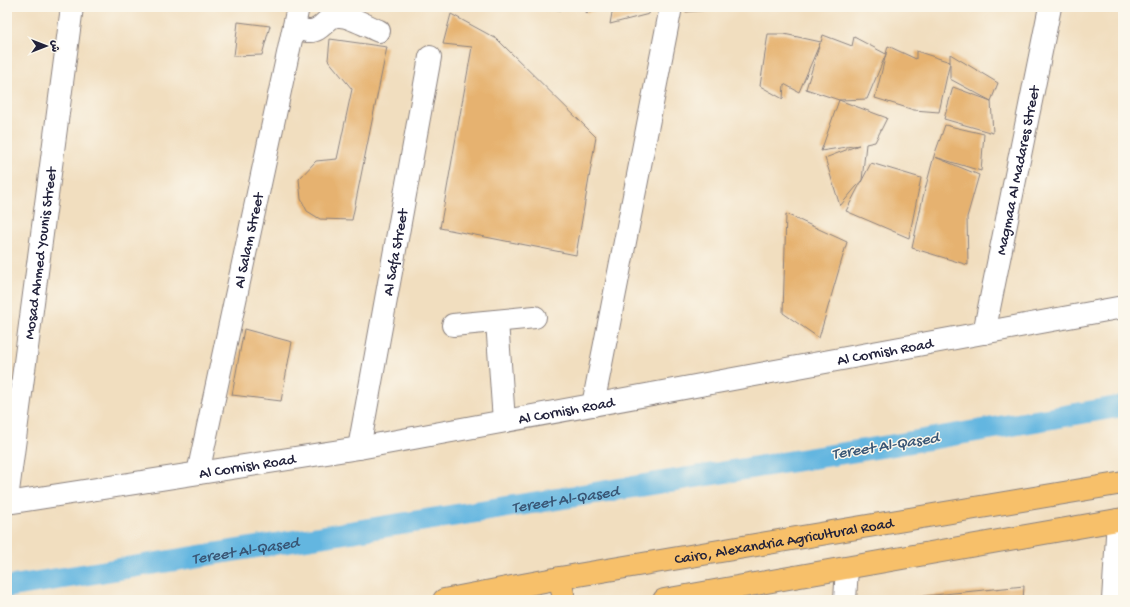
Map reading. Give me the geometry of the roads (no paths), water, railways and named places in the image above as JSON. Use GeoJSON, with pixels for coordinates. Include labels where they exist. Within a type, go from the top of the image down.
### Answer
{"type":"FeatureCollection","features":[{"type":"Feature","properties":{"kind":"highway","name":"Cairo, Alexandria Agricultural Road"},"geometry":{"type":"LineString","coordinates":[[444,600],[560,578],[1123,483]]}},
{"type":"Feature","properties":{"kind":"highway"},"geometry":{"type":"LineString","coordinates":[[664,600],[734,594],[847,568],[1120,519]]}},
{"type":"Feature","properties":{"kind":"highway"},"geometry":{"type":"LineString","coordinates":[[560,578],[564,600]]}},
{"type":"Feature","properties":{"kind":"street","name":"Mosad Ahmed Younis Street"},"geometry":{"type":"LineString","coordinates":[[7,499],[72,7]]}},
{"type":"Feature","properties":{"kind":"street"},"geometry":{"type":"LineString","coordinates":[[593,405],[671,7]]}},
{"type":"Feature","properties":{"kind":"street","name":"Magmaa Al Madares Street"},"geometry":{"type":"LineString","coordinates":[[984,333],[1050,7]]}},
{"type":"Feature","properties":{"kind":"street"},"geometry":{"type":"LineString","coordinates":[[296,17],[308,31],[313,31],[323,26],[331,17],[343,16],[379,31]]}},
{"type":"Feature","properties":{"kind":"street","name":"Al Salam Street"},"geometry":{"type":"LineString","coordinates":[[198,473],[296,17]]}},
{"type":"Feature","properties":{"kind":"street","name":"Al Safa Street"},"geometry":{"type":"LineString","coordinates":[[360,448],[430,57]]}},
{"type":"Feature","properties":{"kind":"street","name":"Al Cornish Road"},"geometry":{"type":"LineString","coordinates":[[7,503],[360,448],[1123,307]]}},
{"type":"Feature","properties":{"kind":"street"},"geometry":{"type":"LineString","coordinates":[[453,325],[535,317]]}},
{"type":"Feature","properties":{"kind":"street"},"geometry":{"type":"LineString","coordinates":[[497,321],[504,421]]}},
{"type":"Feature","properties":{"kind":"street"},"geometry":{"type":"LineString","coordinates":[[1113,600],[1120,519]]}},
{"type":"Feature","properties":{"kind":"street"},"geometry":{"type":"LineString","coordinates":[[845,600],[847,568]]}},
{"type":"Feature","properties":{"kind":"waterway","name":"Tereet Al-Qased"},"geometry":{"type":"LineString","coordinates":[[7,587],[888,446],[1123,406]]}}]}
